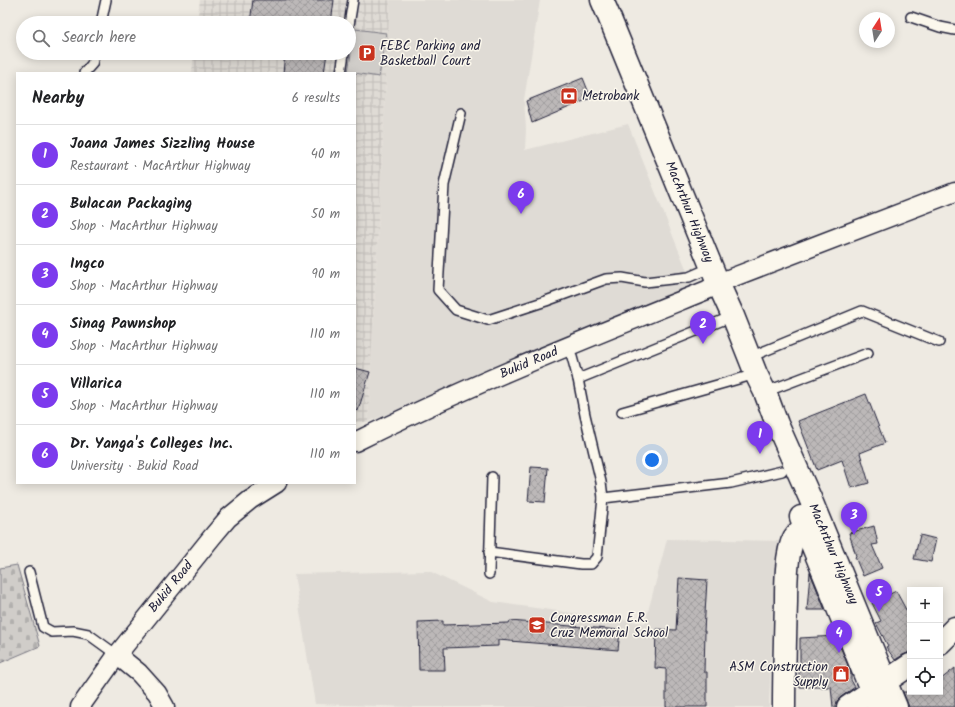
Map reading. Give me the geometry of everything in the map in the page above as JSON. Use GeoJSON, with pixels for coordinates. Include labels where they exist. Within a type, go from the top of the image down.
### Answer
{"type":"FeatureCollection","features":[{"type":"Feature","properties":{"kind":"main road","name":"MacArthur Highway"},"geometry":{"type":"LineString","coordinates":[[602,0],[712,280],[733,316],[777,424],[812,524],[879,693],[896,707]]}},
{"type":"Feature","properties":{"kind":"main road","name":"MacArthur Highway"},"geometry":{"type":"LineString","coordinates":[[777,424],[782,471],[812,524]]}},
{"type":"Feature","properties":{"kind":"main road"},"geometry":{"type":"LineString","coordinates":[[784,707],[787,569],[790,550],[794,538],[799,532],[812,524]]}},
{"type":"Feature","properties":{"kind":"main road"},"geometry":{"type":"LineString","coordinates":[[943,640],[955,628]]}},
{"type":"Feature","properties":{"kind":"main road"},"geometry":{"type":"LineString","coordinates":[[848,707],[879,693],[907,668]]}},
{"type":"Feature","properties":{"kind":"street","name":"Bukid Road"},"geometry":{"type":"LineString","coordinates":[[356,442],[450,397],[570,346],[712,280],[955,192]]}},
{"type":"Feature","properties":{"kind":"street","name":"Bukid Road"},"geometry":{"type":"LineString","coordinates":[[80,707],[116,655],[228,518],[250,500],[275,484]]}},
{"type":"Feature","properties":{"kind":"street"},"geometry":{"type":"LineString","coordinates":[[116,655],[140,673],[157,693],[165,707]]}},
{"type":"Feature","properties":{"kind":"lane"},"geometry":{"type":"LineString","coordinates":[[103,16],[106,0]]}},
{"type":"Feature","properties":{"kind":"lane"},"geometry":{"type":"LineString","coordinates":[[351,16],[354,0]]}},
{"type":"Feature","properties":{"kind":"lane"},"geometry":{"type":"LineString","coordinates":[[912,17],[940,27],[955,30]]}},
{"type":"Feature","properties":{"kind":"lane"},"geometry":{"type":"LineString","coordinates":[[85,72],[92,64],[93,60]]}},
{"type":"Feature","properties":{"kind":"lane"},"geometry":{"type":"LineString","coordinates":[[341,72],[343,60]]}},
{"type":"Feature","properties":{"kind":"lane"},"geometry":{"type":"LineString","coordinates":[[461,113],[444,185],[438,290],[456,310],[488,320],[546,301],[606,278],[622,278],[645,282],[689,277],[712,280]]}},
{"type":"Feature","properties":{"kind":"lane"},"geometry":{"type":"LineString","coordinates":[[757,374],[862,311],[939,342]]}},
{"type":"Feature","properties":{"kind":"lane"},"geometry":{"type":"LineString","coordinates":[[578,380],[733,316]]}},
{"type":"Feature","properties":{"kind":"lane"},"geometry":{"type":"LineString","coordinates":[[489,552],[581,564],[591,564],[597,557],[603,498],[601,482],[570,346]]}},
{"type":"Feature","properties":{"kind":"lane"},"geometry":{"type":"LineString","coordinates":[[622,412],[757,374],[868,353]]}},
{"type":"Feature","properties":{"kind":"lane"},"geometry":{"type":"LineString","coordinates":[[603,498],[731,483],[782,471]]}},
{"type":"Feature","properties":{"kind":"lane"},"geometry":{"type":"LineString","coordinates":[[489,574],[492,477]]}},
{"type":"Feature","properties":{"kind":"lane"},"geometry":{"type":"LineString","coordinates":[[29,572],[43,626],[52,632],[73,631],[88,634],[116,655]]}},
{"type":"Feature","properties":{"kind":"shaded area"},"geometry":{"type":"Polygon","coordinates":[[[200,0],[390,0],[368,422],[356,422],[356,72],[192,72],[193,60],[356,60],[356,16],[198,16],[200,0]]]}},
{"type":"Feature","properties":{"kind":"shaded area"},"geometry":{"type":"Polygon","coordinates":[[[390,0],[540,0],[524,100],[526,129],[525,150],[628,124],[695,291],[368,422],[390,0]]]}},
{"type":"Feature","properties":{"kind":"shaded area","name":"Congressman E.R. Cruz Memorial School"},"geometry":{"type":"Polygon","coordinates":[[[667,539],[780,541],[773,607],[769,707],[411,707],[315,704],[294,574],[429,571],[493,602],[645,623],[667,539]]]}},
{"type":"Feature","properties":{"kind":"green space","name":"FEBC Parking and Basketball Court"},"geometry":{"type":"Polygon","coordinates":[[[356,29],[386,33],[379,77],[356,73],[356,72],[348,72],[350,60],[356,60],[356,29]]]}},
{"type":"Feature","properties":{"kind":"green space"},"geometry":{"type":"Polygon","coordinates":[[[17,565],[40,646],[0,663],[0,568],[17,565]]]}},
{"type":"Feature","properties":{"kind":"building"},"geometry":{"type":"Polygon","coordinates":[[[253,0],[334,0],[332,16],[251,16],[253,0]]]}},
{"type":"Feature","properties":{"kind":"building"},"geometry":{"type":"Polygon","coordinates":[[[284,60],[326,60],[324,72],[283,72],[284,60]]]}},
{"type":"Feature","properties":{"kind":"building"},"geometry":{"type":"Polygon","coordinates":[[[583,78],[591,98],[532,123],[526,101],[583,78]]]}},
{"type":"Feature","properties":{"kind":"building"},"geometry":{"type":"Polygon","coordinates":[[[356,368],[370,372],[358,411],[356,410],[356,368]]]}},
{"type":"Feature","properties":{"kind":"building"},"geometry":{"type":"Polygon","coordinates":[[[866,394],[885,443],[860,453],[869,483],[851,488],[842,460],[817,470],[798,421],[866,394]]]}},
{"type":"Feature","properties":{"kind":"building"},"geometry":{"type":"Polygon","coordinates":[[[531,467],[548,468],[545,502],[528,501],[531,467]]]}},
{"type":"Feature","properties":{"kind":"building"},"geometry":{"type":"Polygon","coordinates":[[[874,526],[878,544],[872,545],[882,568],[863,576],[855,557],[856,556],[849,533],[874,526]]]}},
{"type":"Feature","properties":{"kind":"building"},"geometry":{"type":"Polygon","coordinates":[[[920,535],[936,539],[931,562],[914,559],[920,535]]]}},
{"type":"Feature","properties":{"kind":"building"},"geometry":{"type":"Polygon","coordinates":[[[810,572],[825,610],[807,610],[810,572]]]}},
{"type":"Feature","properties":{"kind":"building"},"geometry":{"type":"Polygon","coordinates":[[[679,578],[707,580],[704,631],[704,672],[707,672],[707,707],[666,707],[666,669],[655,668],[656,629],[676,630],[679,578]]]}},
{"type":"Feature","properties":{"kind":"building"},"geometry":{"type":"Polygon","coordinates":[[[896,591],[907,611],[907,653],[895,660],[886,647],[888,646],[876,623],[881,621],[872,603],[896,591]]]}},
{"type":"Feature","properties":{"kind":"building"},"geometry":{"type":"Polygon","coordinates":[[[443,621],[443,625],[509,623],[510,621],[620,630],[618,650],[498,640],[498,646],[444,648],[445,670],[419,670],[418,622],[443,621]]]}},
{"type":"Feature","properties":{"kind":"building"},"geometry":{"type":"Polygon","coordinates":[[[836,636],[851,673],[851,680],[855,687],[837,701],[836,707],[833,707],[831,687],[799,687],[800,638],[836,636]]]}},
{"type":"Feature","properties":{"kind":"building"},"geometry":{"type":"Polygon","coordinates":[[[955,668],[955,707],[909,707],[903,692],[907,692],[907,695],[943,695],[943,678],[955,668]]]}},
{"type":"Feature","properties":{"kind":"place","name":"FEBC Parking and Basketball Court"},"geometry":{"type":"Point","coordinates":[367,53]}},
{"type":"Feature","properties":{"kind":"place","name":"Metrobank"},"geometry":{"type":"Point","coordinates":[569,96]}},
{"type":"Feature","properties":{"kind":"place","name":"Dr. Yanga's Colleges Inc."},"geometry":{"type":"Point","coordinates":[521,214]}},
{"type":"Feature","properties":{"kind":"place","name":"Bulacan Packaging"},"geometry":{"type":"Point","coordinates":[703,344]}},
{"type":"Feature","properties":{"kind":"place","name":"Joana James Sizzling House"},"geometry":{"type":"Point","coordinates":[760,454]}},
{"type":"Feature","properties":{"kind":"place","name":"Ingco"},"geometry":{"type":"Point","coordinates":[854,535]}},
{"type":"Feature","properties":{"kind":"place","name":"Villarica"},"geometry":{"type":"Point","coordinates":[879,612]}},
{"type":"Feature","properties":{"kind":"place","name":"Congressman E.R. Cruz Memorial School"},"geometry":{"type":"Point","coordinates":[537,625]}},
{"type":"Feature","properties":{"kind":"place","name":"Sinag Pawnshop"},"geometry":{"type":"Point","coordinates":[839,653]}},
{"type":"Feature","properties":{"kind":"place","name":"ASM Construction Supply"},"geometry":{"type":"Point","coordinates":[841,674]}}]}
